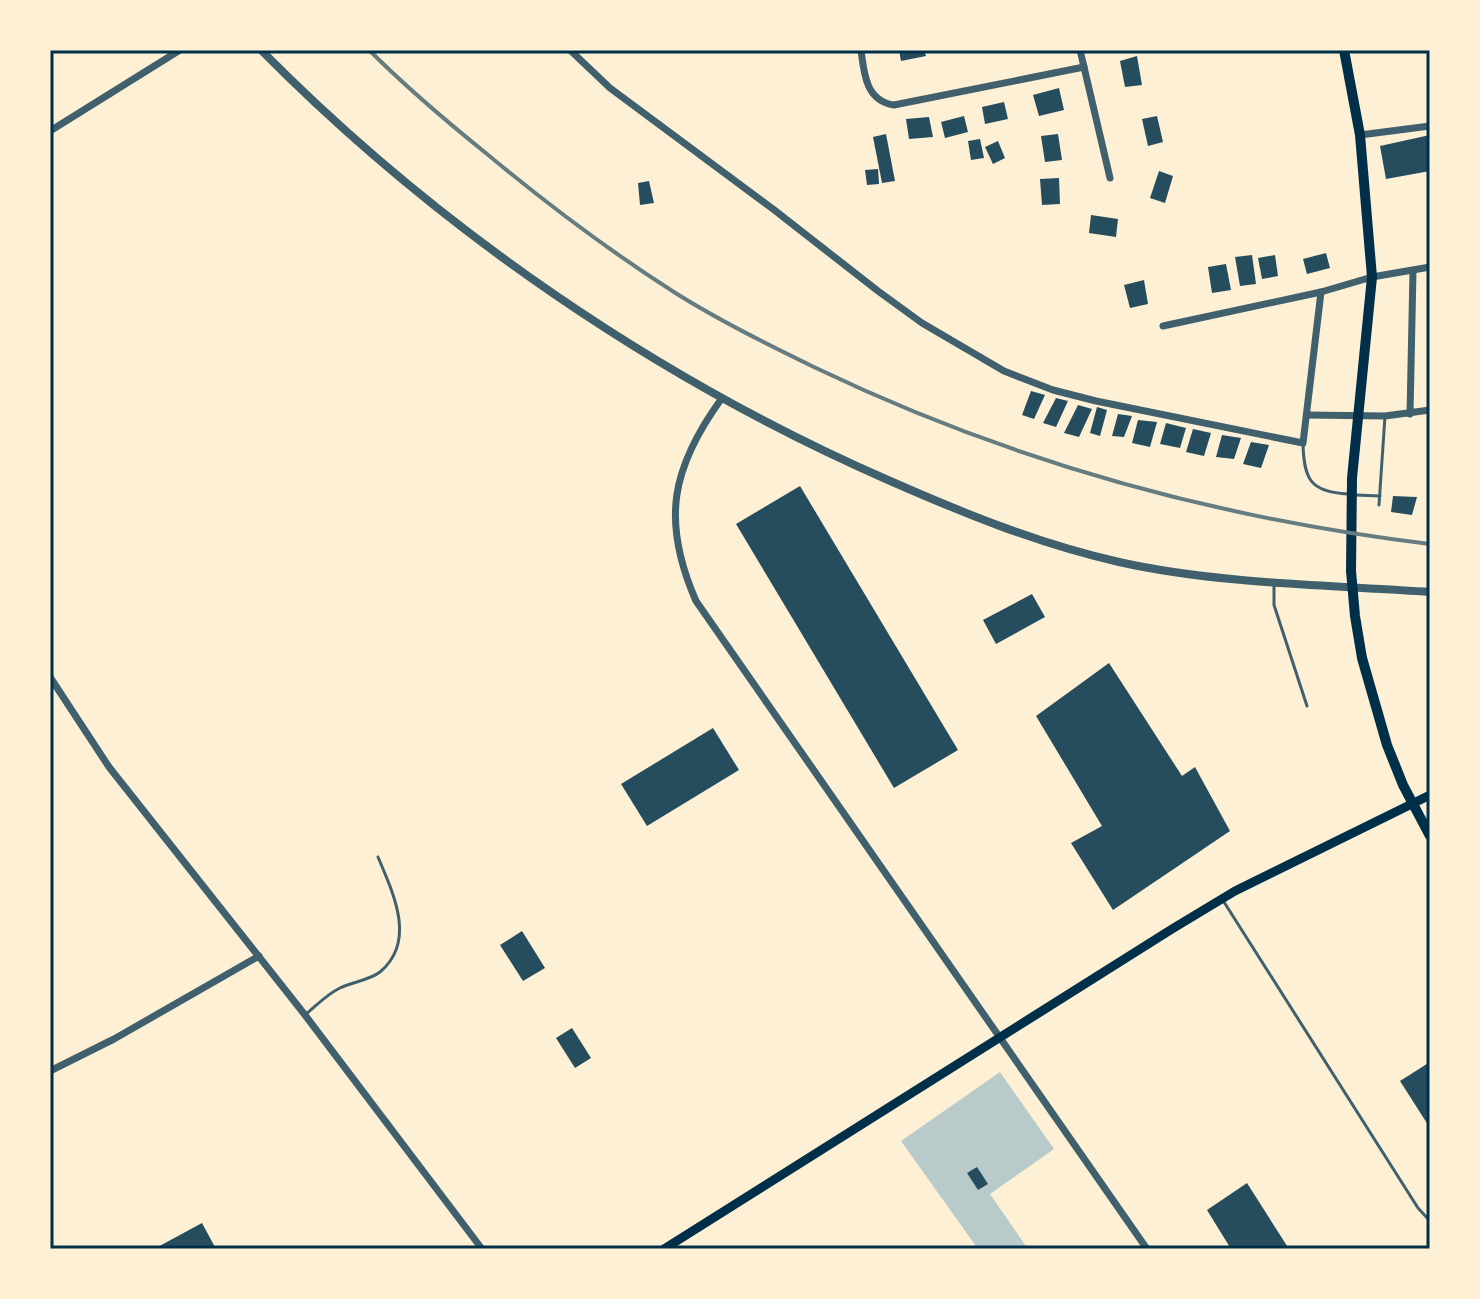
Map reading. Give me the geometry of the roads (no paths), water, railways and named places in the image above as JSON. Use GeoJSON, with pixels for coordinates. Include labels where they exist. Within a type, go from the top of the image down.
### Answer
{"type":"FeatureCollection","features":[{"type":"Feature","properties":{"kind":"main road"},"geometry":{"type":"LineString","coordinates":[[1344,50],[1360,135],[1372,277],[1351,519],[1355,616],[1362,658],[1387,745],[1403,785],[1430,836]]}},
{"type":"Feature","properties":{"kind":"main road"},"geometry":{"type":"LineString","coordinates":[[664,1249],[1222,899],[1430,795]]}},
{"type":"Feature","properties":{"kind":"street"},"geometry":{"type":"LineString","coordinates":[[50,131],[180,50]]}},
{"type":"Feature","properties":{"kind":"street"},"geometry":{"type":"LineString","coordinates":[[261,50],[341,128],[456,222],[591,317],[722,398],[810,445],[1002,528],[1065,549],[1123,563],[1194,574],[1430,592]]}},
{"type":"Feature","properties":{"kind":"street"},"geometry":{"type":"LineString","coordinates":[[570,50],[610,88],[922,323],[1004,371],[1053,390],[1303,443],[1321,292]]}},
{"type":"Feature","properties":{"kind":"street"},"geometry":{"type":"LineString","coordinates":[[861,50],[866,82],[881,102],[902,105],[1084,67]]}},
{"type":"Feature","properties":{"kind":"street"},"geometry":{"type":"LineString","coordinates":[[1080,50],[1110,178]]}},
{"type":"Feature","properties":{"kind":"street"},"geometry":{"type":"LineString","coordinates":[[1360,135],[1430,126]]}},
{"type":"Feature","properties":{"kind":"street"},"geometry":{"type":"LineString","coordinates":[[1163,326],[1321,292],[1372,277],[1430,267]]}},
{"type":"Feature","properties":{"kind":"street"},"geometry":{"type":"LineString","coordinates":[[1410,414],[1413,271]]}},
{"type":"Feature","properties":{"kind":"street"},"geometry":{"type":"LineString","coordinates":[[722,398],[684,463],[674,517],[682,568],[696,601],[1147,1249]]}},
{"type":"Feature","properties":{"kind":"street"},"geometry":{"type":"LineString","coordinates":[[1307,415],[1385,416],[1430,410]]}},
{"type":"Feature","properties":{"kind":"street"},"geometry":{"type":"LineString","coordinates":[[50,677],[109,767],[305,1015],[482,1249]]}},
{"type":"Feature","properties":{"kind":"street"},"geometry":{"type":"LineString","coordinates":[[50,1071],[114,1039],[259,956]]}},
{"type":"Feature","properties":{"kind":"lane"},"geometry":{"type":"LineString","coordinates":[[1379,505],[1385,416]]}},
{"type":"Feature","properties":{"kind":"lane"},"geometry":{"type":"LineString","coordinates":[[1303,443],[1304,470],[1314,485],[1332,494],[1380,496]]}},
{"type":"Feature","properties":{"kind":"lane"},"geometry":{"type":"LineString","coordinates":[[1273,581],[1274,605],[1307,706]]}},
{"type":"Feature","properties":{"kind":"lane"},"geometry":{"type":"LineString","coordinates":[[305,1015],[337,989],[379,973],[396,954],[401,929],[394,897],[378,857]]}},
{"type":"Feature","properties":{"kind":"lane"},"geometry":{"type":"LineString","coordinates":[[1222,899],[1418,1208],[1430,1221]]}},
{"type":"Feature","properties":{"kind":"railway"},"geometry":{"type":"LineString","coordinates":[[369,50],[456,129],[604,244],[694,304],[816,368],[964,432],[1116,482],[1270,519],[1430,544]]}}]}
